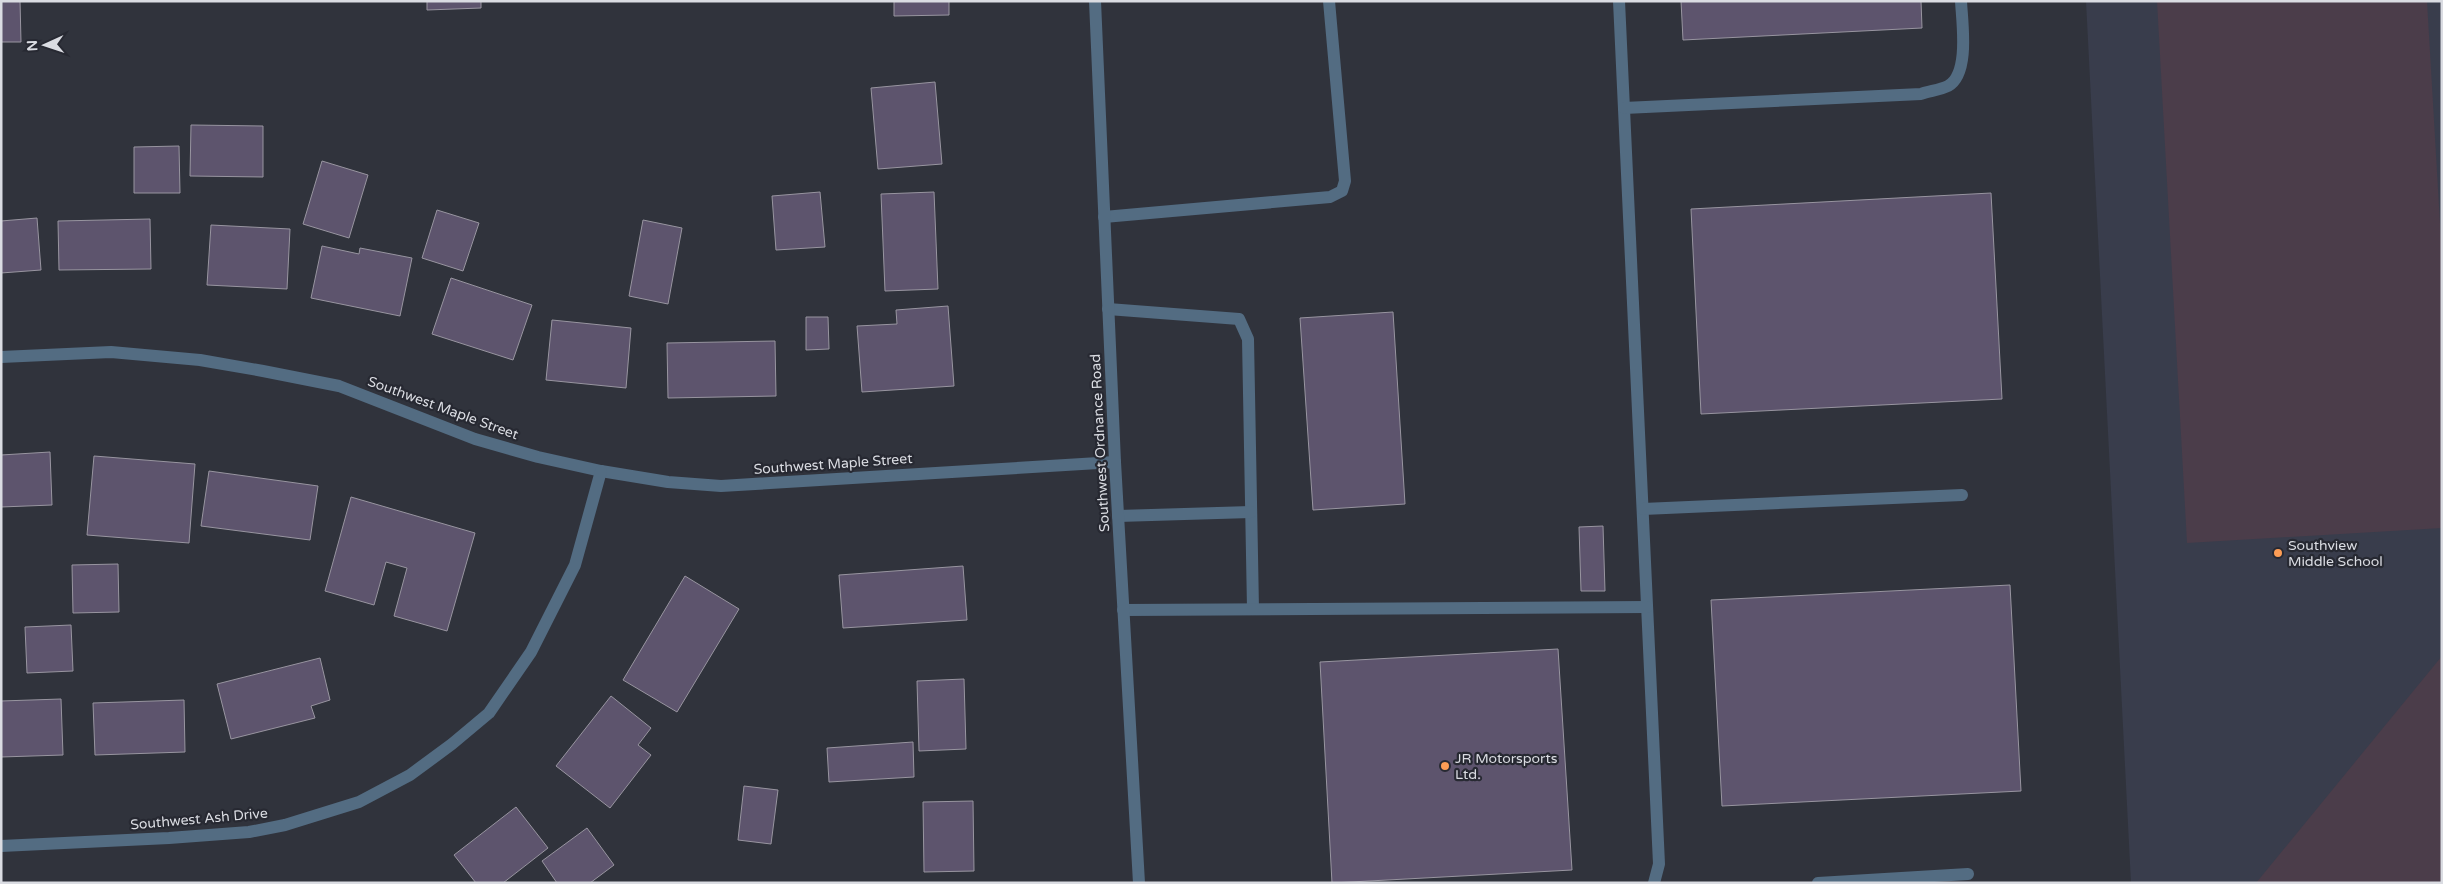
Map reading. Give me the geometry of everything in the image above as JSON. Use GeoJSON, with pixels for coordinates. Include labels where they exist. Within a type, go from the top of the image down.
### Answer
{"type":"FeatureCollection","features":[{"type":"Feature","properties":{"kind":"street","name":"Southwest Ordnance Road"},"geometry":{"type":"LineString","coordinates":[[1094,1],[1115,462],[1139,883]]}},
{"type":"Feature","properties":{"kind":"street"},"geometry":{"type":"LineString","coordinates":[[1104,217],[1330,197],[1342,192],[1345,181],[1329,1]]}},
{"type":"Feature","properties":{"kind":"street"},"geometry":{"type":"LineString","coordinates":[[1619,1],[1659,864],[1654,883]]}},
{"type":"Feature","properties":{"kind":"street"},"geometry":{"type":"LineString","coordinates":[[1624,108],[1921,94],[1949,86],[1960,70],[1963,42],[1961,1]]}},
{"type":"Feature","properties":{"kind":"street"},"geometry":{"type":"LineString","coordinates":[[1108,310],[1239,319],[1248,339],[1253,609]]}},
{"type":"Feature","properties":{"kind":"street","name":"Southwest Maple Street"},"geometry":{"type":"LineString","coordinates":[[1,357],[111,352],[200,360],[263,371],[339,386],[475,439],[538,457],[601,471],[668,482],[722,486],[1115,462]]}},
{"type":"Feature","properties":{"kind":"street","name":"Southwest Ash Drive"},"geometry":{"type":"LineString","coordinates":[[1,846],[249,832],[285,825],[359,802],[410,775],[452,744],[489,713],[531,652],[575,565],[601,471]]}},
{"type":"Feature","properties":{"kind":"street"},"geometry":{"type":"LineString","coordinates":[[1643,509],[1962,495]]}},
{"type":"Feature","properties":{"kind":"street"},"geometry":{"type":"LineString","coordinates":[[1118,516],[1251,512]]}},
{"type":"Feature","properties":{"kind":"street"},"geometry":{"type":"LineString","coordinates":[[1123,610],[1647,607]]}},
{"type":"Feature","properties":{"kind":"street"},"geometry":{"type":"LineString","coordinates":[[1818,883],[1968,874]]}},
{"type":"Feature","properties":{"kind":"shaded area","name":"Southview Middle School"},"geometry":{"type":"Polygon","coordinates":[[[2086,1],[2442,1],[2442,883],[2131,883],[2086,1]]]}},
{"type":"Feature","properties":{"kind":"shaded area"},"geometry":{"type":"Polygon","coordinates":[[[2157,1],[2427,1],[2442,257],[2442,528],[2187,543],[2157,1]]]}},
{"type":"Feature","properties":{"kind":"shaded area"},"geometry":{"type":"Polygon","coordinates":[[[2442,656],[2442,883],[2256,883],[2442,656]]]}},
{"type":"Feature","properties":{"kind":"building"},"geometry":{"type":"Polygon","coordinates":[[[1,1],[20,1],[21,42],[1,42],[1,1]]]}},
{"type":"Feature","properties":{"kind":"building"},"geometry":{"type":"Polygon","coordinates":[[[427,1],[481,1],[481,8],[427,10],[427,1]]]}},
{"type":"Feature","properties":{"kind":"building"},"geometry":{"type":"Polygon","coordinates":[[[894,1],[949,1],[949,15],[894,16],[894,1]]]}},
{"type":"Feature","properties":{"kind":"building"},"geometry":{"type":"Polygon","coordinates":[[[1681,1],[1921,1],[1922,28],[1683,40],[1681,1]]]}},
{"type":"Feature","properties":{"kind":"building"},"geometry":{"type":"Polygon","coordinates":[[[935,82],[942,164],[878,169],[871,88],[935,82]]]}},
{"type":"Feature","properties":{"kind":"building"},"geometry":{"type":"Polygon","coordinates":[[[191,125],[263,126],[263,177],[190,176],[191,125]]]}},
{"type":"Feature","properties":{"kind":"building"},"geometry":{"type":"Polygon","coordinates":[[[179,146],[180,193],[134,193],[134,147],[179,146]]]}},
{"type":"Feature","properties":{"kind":"building"},"geometry":{"type":"Polygon","coordinates":[[[322,161],[368,175],[349,238],[303,224],[322,161]]]}},
{"type":"Feature","properties":{"kind":"building"},"geometry":{"type":"Polygon","coordinates":[[[820,192],[825,247],[776,250],[772,196],[820,192]]]}},
{"type":"Feature","properties":{"kind":"building"},"geometry":{"type":"Polygon","coordinates":[[[934,192],[938,289],[885,291],[881,194],[934,192]]]}},
{"type":"Feature","properties":{"kind":"building"},"geometry":{"type":"Polygon","coordinates":[[[1991,193],[2002,399],[1701,414],[1691,209],[1991,193]]]}},
{"type":"Feature","properties":{"kind":"building"},"geometry":{"type":"Polygon","coordinates":[[[437,210],[479,223],[463,271],[422,258],[437,210]]]}},
{"type":"Feature","properties":{"kind":"building"},"geometry":{"type":"Polygon","coordinates":[[[37,218],[41,270],[1,273],[1,221],[37,218]]]}},
{"type":"Feature","properties":{"kind":"building"},"geometry":{"type":"Polygon","coordinates":[[[150,219],[151,269],[59,270],[58,221],[150,219]]]}},
{"type":"Feature","properties":{"kind":"building"},"geometry":{"type":"Polygon","coordinates":[[[643,220],[682,228],[668,304],[629,296],[643,220]]]}},
{"type":"Feature","properties":{"kind":"building"},"geometry":{"type":"Polygon","coordinates":[[[211,225],[290,229],[287,289],[207,285],[211,225]]]}},
{"type":"Feature","properties":{"kind":"building"},"geometry":{"type":"Polygon","coordinates":[[[322,246],[359,254],[360,248],[412,258],[400,316],[311,298],[322,246]]]}},
{"type":"Feature","properties":{"kind":"building"},"geometry":{"type":"Polygon","coordinates":[[[451,278],[532,305],[513,360],[432,334],[451,278]]]}},
{"type":"Feature","properties":{"kind":"building"},"geometry":{"type":"Polygon","coordinates":[[[948,306],[954,386],[862,392],[857,326],[897,324],[896,310],[948,306]]]}},
{"type":"Feature","properties":{"kind":"building"},"geometry":{"type":"Polygon","coordinates":[[[1393,312],[1405,504],[1313,510],[1300,318],[1393,312]]]}},
{"type":"Feature","properties":{"kind":"building"},"geometry":{"type":"Polygon","coordinates":[[[806,317],[828,317],[829,349],[806,350],[806,317]]]}},
{"type":"Feature","properties":{"kind":"building"},"geometry":{"type":"Polygon","coordinates":[[[552,320],[631,328],[626,388],[546,380],[552,320]]]}},
{"type":"Feature","properties":{"kind":"building"},"geometry":{"type":"Polygon","coordinates":[[[775,341],[776,396],[668,398],[667,343],[775,341]]]}},
{"type":"Feature","properties":{"kind":"building"},"geometry":{"type":"Polygon","coordinates":[[[50,452],[52,505],[1,507],[1,455],[50,452]]]}},
{"type":"Feature","properties":{"kind":"building"},"geometry":{"type":"Polygon","coordinates":[[[94,456],[195,464],[189,543],[87,535],[94,456]]]}},
{"type":"Feature","properties":{"kind":"building"},"geometry":{"type":"Polygon","coordinates":[[[209,471],[318,486],[310,540],[201,526],[209,471]]]}},
{"type":"Feature","properties":{"kind":"building"},"geometry":{"type":"Polygon","coordinates":[[[351,497],[475,533],[447,631],[394,616],[407,568],[386,562],[374,605],[325,591],[351,497]]]}},
{"type":"Feature","properties":{"kind":"building"},"geometry":{"type":"Polygon","coordinates":[[[1603,526],[1605,591],[1581,591],[1579,527],[1603,526]]]}},
{"type":"Feature","properties":{"kind":"building"},"geometry":{"type":"Polygon","coordinates":[[[118,564],[119,612],[73,613],[72,565],[118,564]]]}},
{"type":"Feature","properties":{"kind":"building"},"geometry":{"type":"Polygon","coordinates":[[[963,566],[967,620],[843,628],[839,575],[963,566]]]}},
{"type":"Feature","properties":{"kind":"building"},"geometry":{"type":"Polygon","coordinates":[[[685,576],[739,609],[677,712],[623,680],[685,576]]]}},
{"type":"Feature","properties":{"kind":"building"},"geometry":{"type":"Polygon","coordinates":[[[2010,585],[2021,791],[1722,806],[1711,600],[2010,585]]]}},
{"type":"Feature","properties":{"kind":"building"},"geometry":{"type":"Polygon","coordinates":[[[71,625],[73,671],[27,673],[25,627],[71,625]]]}},
{"type":"Feature","properties":{"kind":"building","name":"JR Motorsports Ltd."},"geometry":{"type":"Polygon","coordinates":[[[1558,649],[1572,870],[1332,883],[1320,662],[1558,649]]]}},
{"type":"Feature","properties":{"kind":"building"},"geometry":{"type":"Polygon","coordinates":[[[320,658],[330,700],[311,706],[315,718],[231,739],[217,684],[320,658]]]}},
{"type":"Feature","properties":{"kind":"building"},"geometry":{"type":"Polygon","coordinates":[[[964,679],[966,749],[919,751],[917,681],[964,679]]]}},
{"type":"Feature","properties":{"kind":"building"},"geometry":{"type":"Polygon","coordinates":[[[611,696],[651,728],[638,745],[651,755],[610,808],[556,766],[611,696]]]}},
{"type":"Feature","properties":{"kind":"building"},"geometry":{"type":"Polygon","coordinates":[[[61,699],[63,755],[1,757],[1,701],[61,699]]]}},
{"type":"Feature","properties":{"kind":"building"},"geometry":{"type":"Polygon","coordinates":[[[184,700],[185,752],[95,755],[93,703],[184,700]]]}},
{"type":"Feature","properties":{"kind":"building"},"geometry":{"type":"Polygon","coordinates":[[[913,742],[914,777],[829,782],[827,748],[913,742]]]}},
{"type":"Feature","properties":{"kind":"building"},"geometry":{"type":"Polygon","coordinates":[[[744,786],[778,790],[771,844],[738,840],[744,786]]]}},
{"type":"Feature","properties":{"kind":"building"},"geometry":{"type":"Polygon","coordinates":[[[973,801],[974,871],[924,872],[923,802],[973,801]]]}},
{"type":"Feature","properties":{"kind":"building"},"geometry":{"type":"Polygon","coordinates":[[[516,807],[548,848],[503,883],[476,883],[454,855],[516,807]]]}},
{"type":"Feature","properties":{"kind":"building"},"geometry":{"type":"Polygon","coordinates":[[[587,828],[614,865],[590,883],[557,883],[542,861],[587,828]]]}},
{"type":"Feature","properties":{"kind":"place","name":"Southview Middle School"},"geometry":{"type":"Point","coordinates":[2278,553]}},
{"type":"Feature","properties":{"kind":"place","name":"JR Motorsports Ltd."},"geometry":{"type":"Point","coordinates":[1445,766]}}]}
